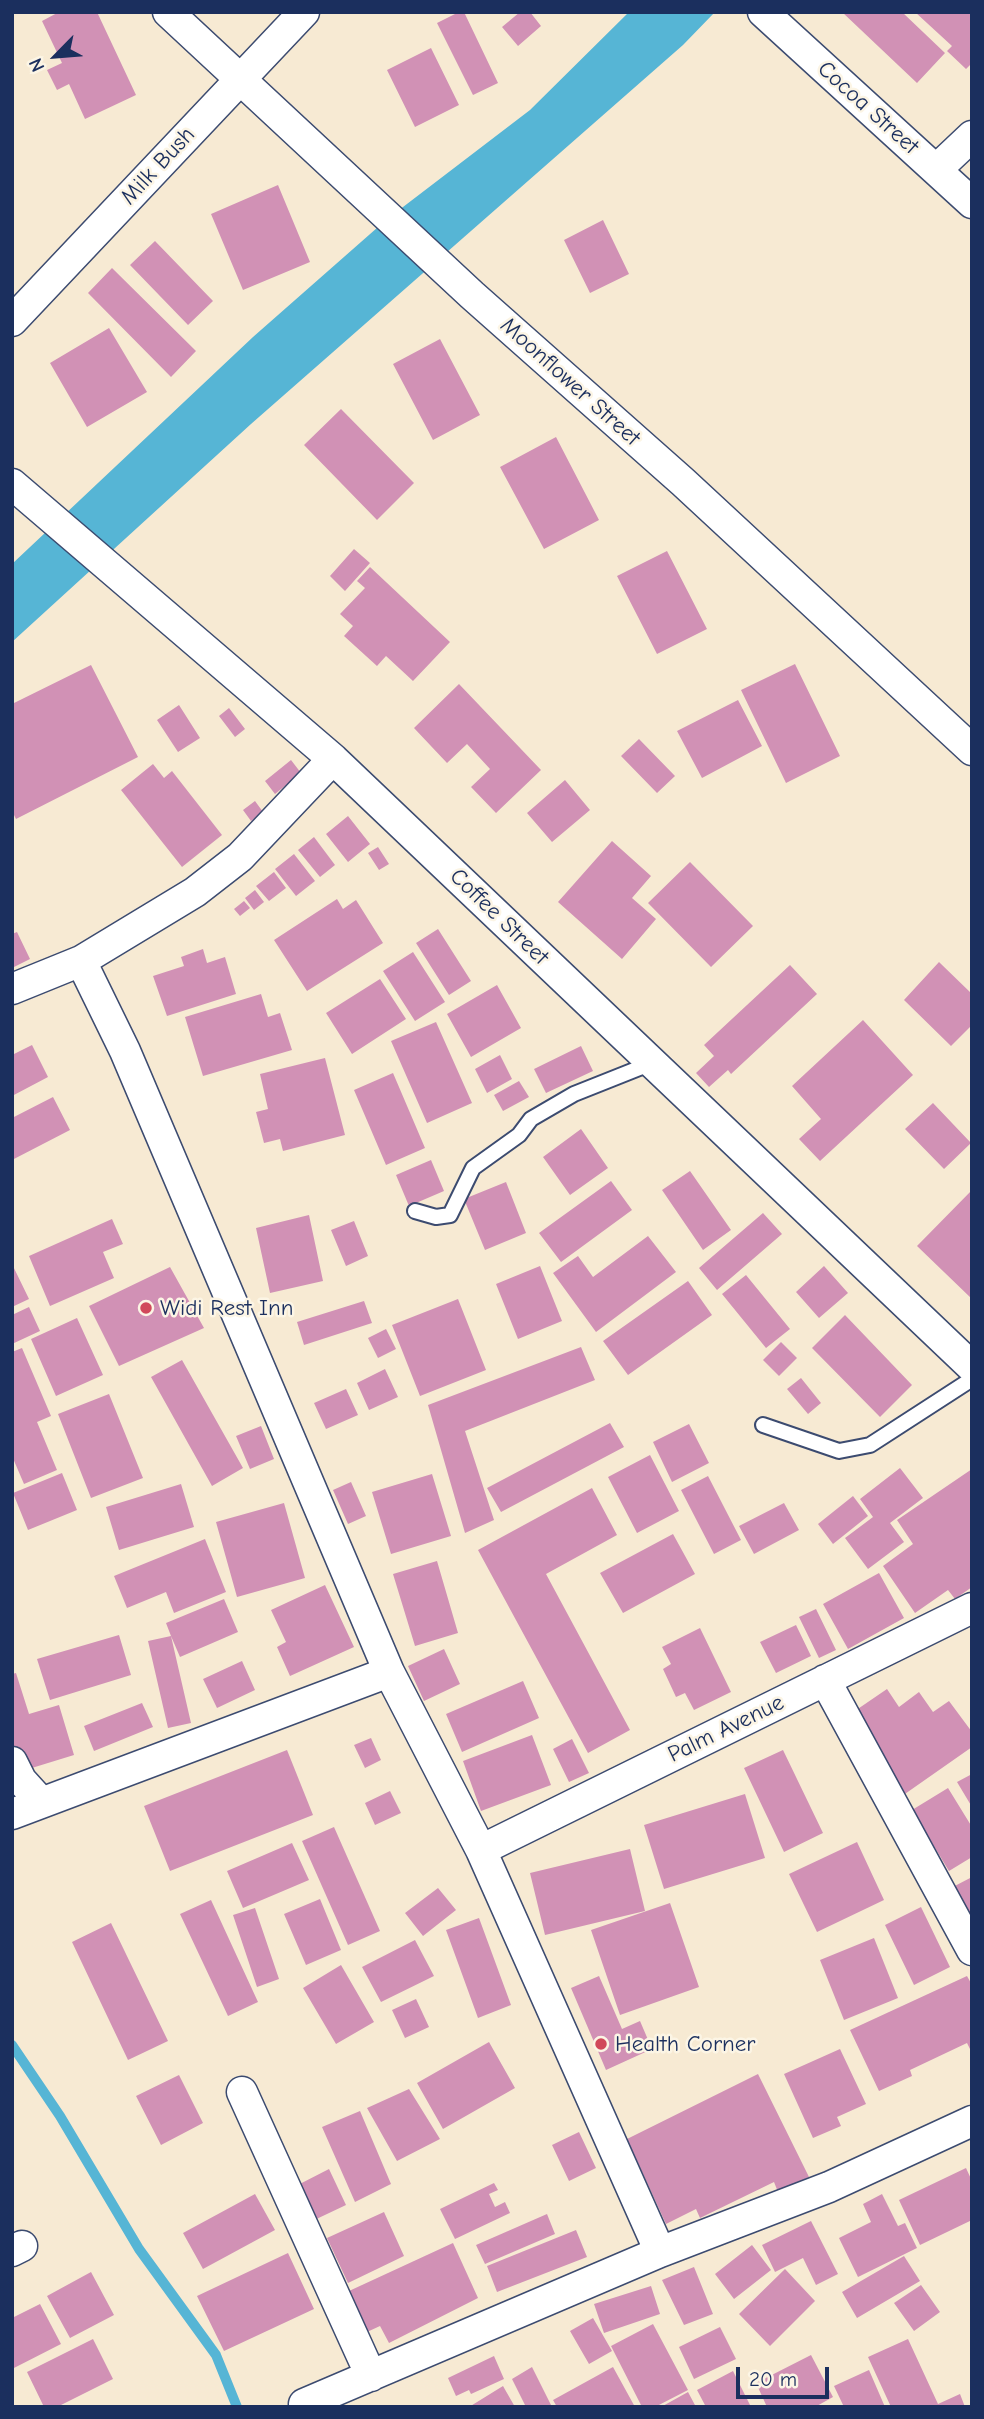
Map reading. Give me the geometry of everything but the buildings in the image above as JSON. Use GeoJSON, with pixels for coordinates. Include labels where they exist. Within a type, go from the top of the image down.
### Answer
{"type":"FeatureCollection","features":[{"type":"Feature","properties":{"kind":"street","name":"Moonflower Street"},"geometry":{"type":"LineString","coordinates":[[168,12],[472,295],[683,482],[972,750]]}},
{"type":"Feature","properties":{"kind":"street","name":"Milk Bush"},"geometry":{"type":"LineString","coordinates":[[12,321],[304,12]]}},
{"type":"Feature","properties":{"kind":"street","name":"Cocoa Street"},"geometry":{"type":"LineString","coordinates":[[763,12],[972,204]]}},
{"type":"Feature","properties":{"kind":"street"},"geometry":{"type":"LineString","coordinates":[[936,170],[972,136]]}},
{"type":"Feature","properties":{"kind":"street","name":"Coffee Street"},"geometry":{"type":"LineString","coordinates":[[23,493],[333,759],[972,1367]]}},
{"type":"Feature","properties":{"kind":"street"},"geometry":{"type":"LineString","coordinates":[[12,989],[80,961],[195,892],[240,857],[333,759]]}},
{"type":"Feature","properties":{"kind":"street"},"geometry":{"type":"LineString","coordinates":[[80,961],[125,1051],[389,1672],[481,1850],[660,2252]]}},
{"type":"Feature","properties":{"kind":"street","name":"Palm Avenue"},"geometry":{"type":"LineString","coordinates":[[481,1850],[972,1608]]}},
{"type":"Feature","properties":{"kind":"street"},"geometry":{"type":"LineString","coordinates":[[12,1814],[389,1672]]}},
{"type":"Feature","properties":{"kind":"street"},"geometry":{"type":"LineString","coordinates":[[825,1680],[972,1950]]}},
{"type":"Feature","properties":{"kind":"street"},"geometry":{"type":"LineString","coordinates":[[12,1762],[20,1780],[41,1801]]}},
{"type":"Feature","properties":{"kind":"street"},"geometry":{"type":"LineString","coordinates":[[242,2092],[372,2375]]}},
{"type":"Feature","properties":{"kind":"street"},"geometry":{"type":"LineString","coordinates":[[304,2404],[660,2252],[828,2187],[972,2121]]}},
{"type":"Feature","properties":{"kind":"lane"},"geometry":{"type":"LineString","coordinates":[[415,1211],[436,1217],[450,1215],[473,1168],[519,1135],[531,1119],[574,1094],[652,1063]]}},
{"type":"Feature","properties":{"kind":"lane"},"geometry":{"type":"LineString","coordinates":[[764,1425],[839,1451],[870,1445],[972,1378]]}},
{"type":"Feature","properties":{"kind":"water"},"geometry":{"type":"Polygon","coordinates":[[[629,12],[715,12],[683,45],[251,424],[12,642],[12,564],[253,337],[386,220],[530,110],[629,12]]]}},
{"type":"Feature","properties":{"kind":"waterway"},"geometry":{"type":"LineString","coordinates":[[12,2045],[60,2116],[139,2249],[216,2355],[237,2407]]}},
{"type":"Feature","properties":{"kind":"place","name":"Widi Rest Inn"},"geometry":{"type":"Point","coordinates":[146,1308]}},
{"type":"Feature","properties":{"kind":"place","name":"Health Corner"},"geometry":{"type":"Point","coordinates":[601,2044]}}]}
